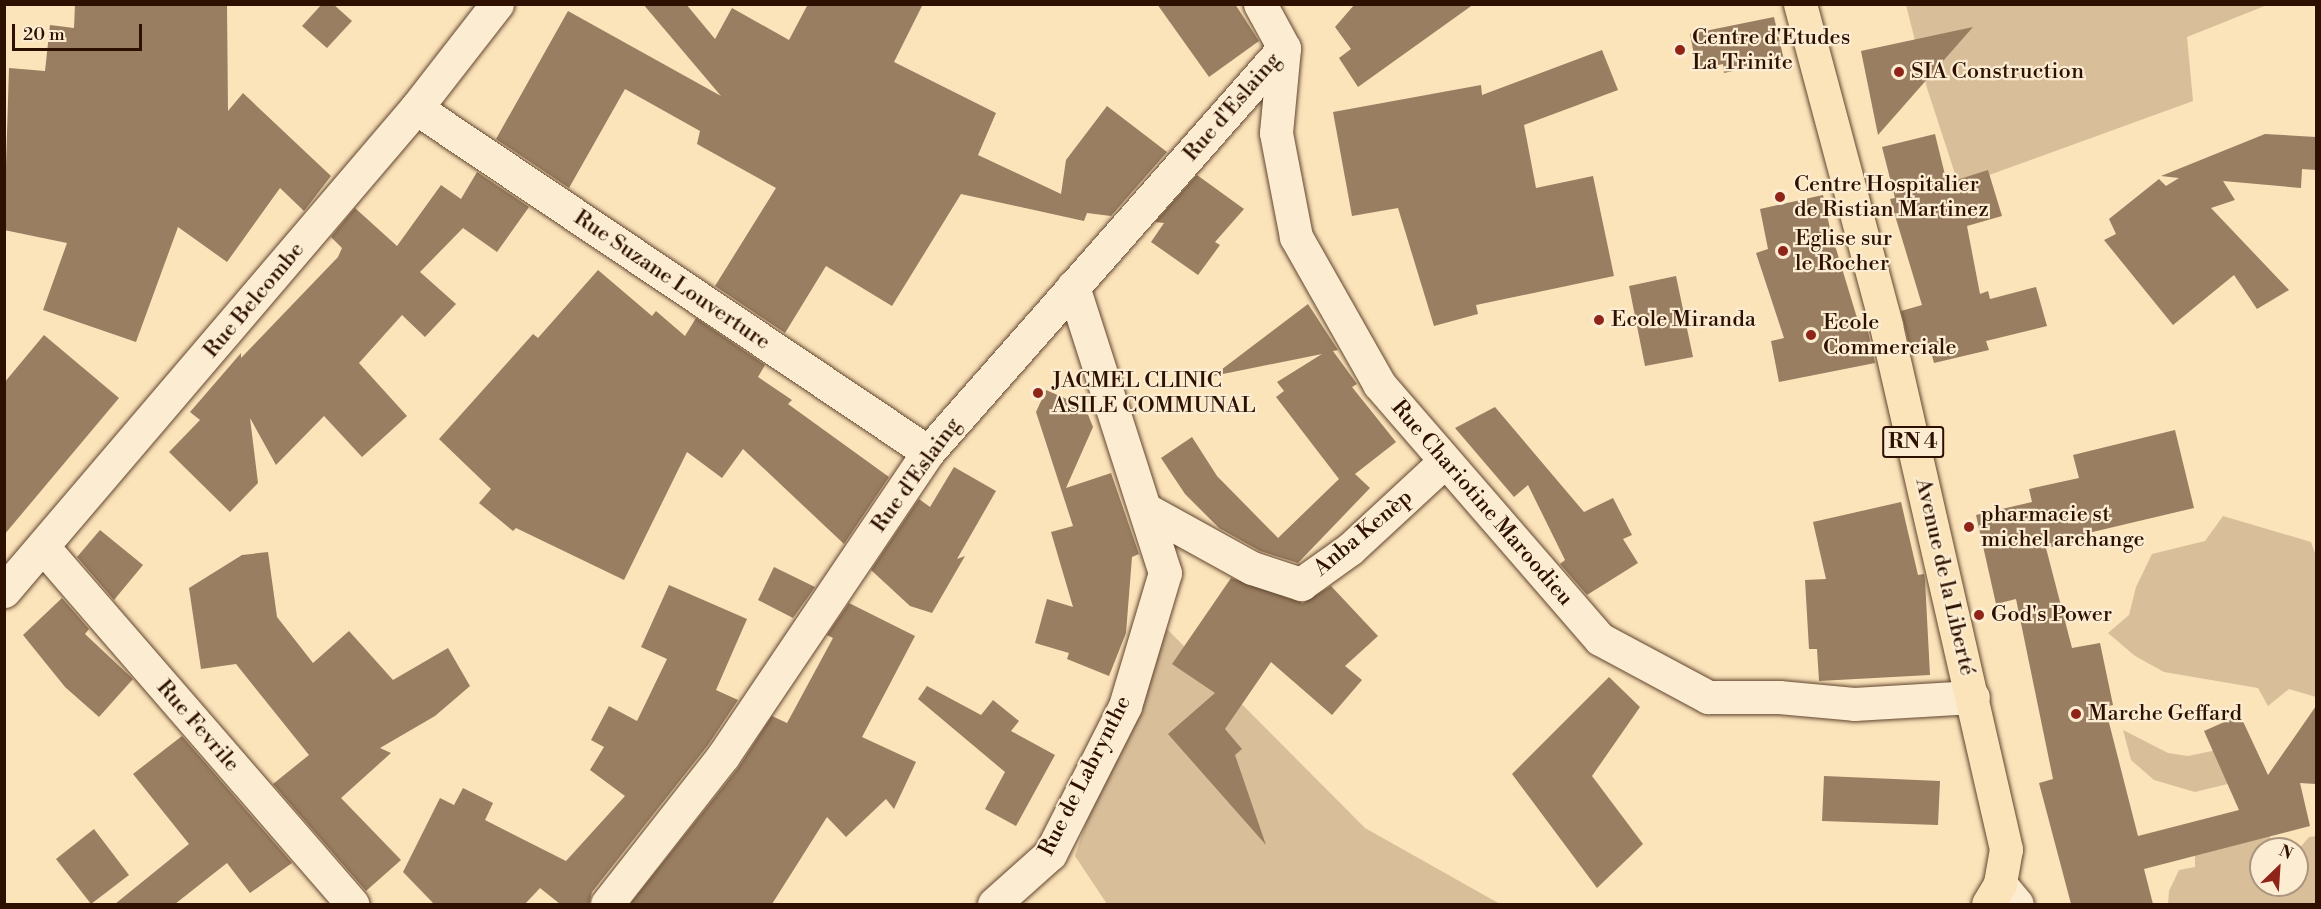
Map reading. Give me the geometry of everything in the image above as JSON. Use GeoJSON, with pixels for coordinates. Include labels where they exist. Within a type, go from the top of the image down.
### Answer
{"type":"FeatureCollection","features":[{"type":"Feature","properties":{"kind":"main road","name":"Avenue de la Liberté"},"geometry":{"type":"LineString","coordinates":[[1800,4],[1886,326],[1973,697],[2006,849],[2002,898]]}},
{"type":"Feature","properties":{"kind":"street","name":"Rue Belcombe"},"geometry":{"type":"LineString","coordinates":[[4,591],[44,548],[416,108],[497,4]]}},
{"type":"Feature","properties":{"kind":"street"},"geometry":{"type":"LineString","coordinates":[[1260,4],[1284,48]]}},
{"type":"Feature","properties":{"kind":"street","name":"Rue d'Eslaing"},"geometry":{"type":"LineString","coordinates":[[607,904],[723,756],[928,452],[1284,48]]}},
{"type":"Feature","properties":{"kind":"street","name":"Rue Chariotine Maroodieu"},"geometry":{"type":"LineString","coordinates":[[1284,48],[1276,133],[1296,237],[1379,384],[1600,639],[1708,697],[1779,697],[1854,704],[1973,697]]}},
{"type":"Feature","properties":{"kind":"street","name":"Rue Suzane Louverture"},"geometry":{"type":"LineString","coordinates":[[416,108],[928,452]]}},
{"type":"Feature","properties":{"kind":"street","name":"Rue de Labrynthe"},"geometry":{"type":"LineString","coordinates":[[994,904],[1050,854],[1125,706],[1165,573],[1073,286]]}},
{"type":"Feature","properties":{"kind":"street","name":"Anba Kenèp"},"geometry":{"type":"LineString","coordinates":[[1145,509],[1252,568],[1301,584],[1350,549],[1445,460]]}},
{"type":"Feature","properties":{"kind":"street","name":"Rue Fevrile"},"geometry":{"type":"LineString","coordinates":[[44,548],[352,904]]}},
{"type":"Feature","properties":{"kind":"shaded area"},"geometry":{"type":"Polygon","coordinates":[[[1906,5],[2267,5],[2187,37],[2193,101],[1959,186],[1927,88],[1906,5]]]}},
{"type":"Feature","properties":{"kind":"shaded area"},"geometry":{"type":"Polygon","coordinates":[[[2223,516],[2311,542],[2316,556],[2316,697],[2289,689],[2268,706],[2258,688],[2164,672],[2135,656],[2108,633],[2129,615],[2136,587],[2152,554],[2205,541],[2223,516]]]}},
{"type":"Feature","properties":{"kind":"shaded area"},"geometry":{"type":"Polygon","coordinates":[[[1154,616],[1365,828],[1500,904],[1107,904],[1075,856],[1154,616]]]}},
{"type":"Feature","properties":{"kind":"shaded area"},"geometry":{"type":"Polygon","coordinates":[[[2123,730],[2168,753],[2188,756],[2222,749],[2240,781],[2195,792],[2154,780],[2131,760],[2123,730]]]}},
{"type":"Feature","properties":{"kind":"shaded area"},"geometry":{"type":"Polygon","coordinates":[[[2316,836],[2316,904],[2168,904],[2169,891],[2179,870],[2195,867],[2195,851],[2249,838],[2249,897],[2309,897],[2309,837],[2316,836]]]}},
{"type":"Feature","properties":{"kind":"building"},"geometry":{"type":"Polygon","coordinates":[[[75,4],[227,4],[228,111],[243,93],[331,176],[304,211],[280,188],[227,262],[178,227],[136,342],[43,310],[67,243],[4,230],[9,68],[45,71],[50,25],[74,28],[75,4]]]}},
{"type":"Feature","properties":{"kind":"building"},"geometry":{"type":"Polygon","coordinates":[[[322,4],[333,4],[352,21],[327,48],[302,26],[322,4]]]}},
{"type":"Feature","properties":{"kind":"building"},"geometry":{"type":"Polygon","coordinates":[[[643,4],[686,4],[715,39],[732,8],[789,40],[808,4],[923,4],[894,62],[996,113],[978,155],[1061,194],[1066,160],[1107,106],[1167,152],[1111,216],[1087,213],[1084,221],[961,194],[892,306],[826,266],[785,333],[715,286],[776,188],[697,144],[700,131],[625,89],[569,188],[496,139],[568,11],[721,96],[643,4]]]}},
{"type":"Feature","properties":{"kind":"building"},"geometry":{"type":"Polygon","coordinates":[[[1157,4],[1235,4],[1259,41],[1209,77],[1157,4]]]}},
{"type":"Feature","properties":{"kind":"building"},"geometry":{"type":"Polygon","coordinates":[[[1355,4],[1474,4],[1358,87],[1339,58],[1351,49],[1335,27],[1355,4]]]}},
{"type":"Feature","properties":{"kind":"building"},"geometry":{"type":"Polygon","coordinates":[[[1774,17],[1784,60],[1724,73],[1723,64],[1697,70],[1690,34],[1774,17]]]}},
{"type":"Feature","properties":{"kind":"building"},"geometry":{"type":"Polygon","coordinates":[[[1973,27],[1878,135],[1861,51],[1973,27]]]}},
{"type":"Feature","properties":{"kind":"building"},"geometry":{"type":"Polygon","coordinates":[[[1602,50],[1618,90],[1524,125],[1536,188],[1593,176],[1614,276],[1476,305],[1478,314],[1434,326],[1398,208],[1352,216],[1333,112],[1481,85],[1482,95],[1602,50]]]}},
{"type":"Feature","properties":{"kind":"building"},"geometry":{"type":"Polygon","coordinates":[[[1935,134],[1947,183],[1988,170],[2002,216],[1967,226],[1980,294],[1988,291],[1990,299],[2036,287],[2047,326],[1986,341],[1989,350],[1934,363],[1931,352],[1912,356],[1901,311],[1922,305],[1890,199],[1895,198],[1882,147],[1935,134]]]}},
{"type":"Feature","properties":{"kind":"building"},"geometry":{"type":"Polygon","coordinates":[[[2265,134],[2316,137],[2316,170],[2302,169],[2301,188],[2223,181],[2235,200],[2211,208],[2289,290],[2257,309],[2234,275],[2173,325],[2104,240],[2116,234],[2109,219],[2159,179],[2166,186],[2179,178],[2161,176],[2265,134]]]}},
{"type":"Feature","properties":{"kind":"building"},"geometry":{"type":"Polygon","coordinates":[[[477,172],[529,207],[497,252],[463,228],[420,272],[456,304],[425,337],[402,315],[359,363],[407,416],[362,457],[324,416],[276,465],[250,418],[258,483],[230,512],[169,452],[200,420],[190,412],[241,353],[241,358],[338,257],[342,248],[331,237],[355,208],[397,246],[441,185],[461,199],[477,172]]]}},
{"type":"Feature","properties":{"kind":"building"},"geometry":{"type":"Polygon","coordinates":[[[1197,175],[1244,209],[1215,242],[1220,245],[1198,275],[1151,242],[1164,223],[1155,222],[1197,175]]]}},
{"type":"Feature","properties":{"kind":"building"},"geometry":{"type":"Polygon","coordinates":[[[1823,195],[1830,229],[1858,321],[1865,319],[1875,363],[1779,382],[1771,341],[1784,338],[1756,253],[1768,249],[1760,209],[1823,195]]]}},
{"type":"Feature","properties":{"kind":"building"},"geometry":{"type":"Polygon","coordinates":[[[598,270],[652,316],[656,311],[685,336],[696,318],[765,365],[758,377],[792,400],[788,404],[889,477],[844,544],[743,449],[722,478],[687,452],[624,580],[516,528],[513,531],[479,503],[491,489],[439,439],[533,334],[538,338],[598,270]]]}},
{"type":"Feature","properties":{"kind":"building"},"geometry":{"type":"Polygon","coordinates":[[[1676,276],[1693,357],[1645,366],[1629,286],[1676,276]]]}},
{"type":"Feature","properties":{"kind":"building"},"geometry":{"type":"Polygon","coordinates":[[[1308,304],[1338,350],[1333,351],[1357,384],[1352,387],[1396,442],[1355,474],[1370,488],[1298,563],[1260,551],[1219,528],[1185,494],[1161,458],[1192,437],[1217,476],[1278,538],[1339,479],[1276,397],[1284,391],[1277,382],[1322,354],[1213,376],[1308,304]]]}},
{"type":"Feature","properties":{"kind":"building"},"geometry":{"type":"Polygon","coordinates":[[[44,335],[119,398],[4,535],[4,383],[44,335]]]}},
{"type":"Feature","properties":{"kind":"building"},"geometry":{"type":"Polygon","coordinates":[[[1046,390],[1085,407],[1093,427],[1066,488],[1111,473],[1139,554],[1132,557],[1126,633],[1109,676],[1067,659],[1069,653],[1035,643],[1047,599],[1073,607],[1051,532],[1073,526],[1036,412],[1046,390]]]}},
{"type":"Feature","properties":{"kind":"building"},"geometry":{"type":"Polygon","coordinates":[[[1495,407],[1584,512],[1613,498],[1632,535],[1623,539],[1638,563],[1587,595],[1560,564],[1565,560],[1528,485],[1514,497],[1455,428],[1495,407]]]}},
{"type":"Feature","properties":{"kind":"building"},"geometry":{"type":"Polygon","coordinates":[[[2175,430],[2194,508],[2084,534],[2085,540],[2046,548],[2072,648],[2100,643],[2113,705],[2105,707],[2138,836],[2239,810],[2204,731],[2240,715],[2268,775],[2316,706],[2316,784],[2300,783],[2310,826],[2268,837],[2249,837],[2249,842],[2144,869],[2153,904],[2071,904],[2039,783],[2053,779],[2016,599],[1996,604],[1976,515],[2032,502],[2029,489],[2079,478],[2073,455],[2175,430]]]}},
{"type":"Feature","properties":{"kind":"building"},"geometry":{"type":"Polygon","coordinates":[[[954,467],[996,491],[957,559],[965,556],[932,613],[910,606],[871,570],[919,499],[930,507],[954,467]]]}},
{"type":"Feature","properties":{"kind":"building"},"geometry":{"type":"Polygon","coordinates":[[[1901,502],[1918,575],[1924,574],[1930,675],[1819,681],[1817,649],[1809,649],[1805,580],[1826,579],[1813,522],[1901,502]]]}},
{"type":"Feature","properties":{"kind":"building"},"geometry":{"type":"Polygon","coordinates":[[[100,530],[143,565],[114,600],[77,557],[100,530]]]}},
{"type":"Feature","properties":{"kind":"building"},"geometry":{"type":"Polygon","coordinates":[[[268,552],[277,617],[313,663],[349,631],[393,680],[448,648],[470,686],[435,716],[380,748],[391,753],[341,798],[401,860],[366,891],[273,784],[309,755],[236,664],[201,669],[189,588],[242,555],[268,552]]]}},
{"type":"Feature","properties":{"kind":"building"},"geometry":{"type":"Polygon","coordinates":[[[774,567],[815,587],[793,618],[758,600],[774,567]]]}},
{"type":"Feature","properties":{"kind":"building"},"geometry":{"type":"Polygon","coordinates":[[[1231,578],[1303,603],[1331,586],[1378,636],[1345,666],[1362,680],[1332,715],[1271,662],[1225,729],[1242,749],[1235,755],[1266,845],[1168,734],[1215,693],[1172,664],[1231,578]]]}},
{"type":"Feature","properties":{"kind":"building"},"geometry":{"type":"Polygon","coordinates":[[[669,585],[747,619],[716,690],[738,700],[708,745],[592,892],[589,904],[560,904],[540,888],[525,904],[434,904],[403,872],[440,798],[454,805],[463,788],[493,803],[485,820],[566,861],[625,796],[590,770],[604,747],[591,740],[609,706],[637,721],[667,659],[641,647],[669,585]]]}},
{"type":"Feature","properties":{"kind":"building"},"geometry":{"type":"Polygon","coordinates":[[[62,598],[89,629],[85,634],[133,679],[99,717],[65,687],[23,635],[62,598]]]}},
{"type":"Feature","properties":{"kind":"building"},"geometry":{"type":"Polygon","coordinates":[[[849,603],[915,636],[862,737],[916,762],[894,809],[886,799],[846,837],[827,817],[772,904],[630,904],[738,768],[772,716],[787,723],[833,638],[827,635],[849,603]]]}},
{"type":"Feature","properties":{"kind":"building"},"geometry":{"type":"Polygon","coordinates":[[[1609,677],[1640,707],[1592,776],[1643,844],[1597,888],[1512,774],[1609,677]]]}},
{"type":"Feature","properties":{"kind":"building"},"geometry":{"type":"Polygon","coordinates":[[[927,686],[981,715],[993,700],[1019,721],[1011,731],[1055,755],[1016,826],[985,809],[1005,772],[918,699],[927,686]]]}},
{"type":"Feature","properties":{"kind":"building"},"geometry":{"type":"Polygon","coordinates":[[[182,736],[292,863],[250,893],[227,863],[175,904],[115,904],[189,844],[133,774],[182,736]]]}},
{"type":"Feature","properties":{"kind":"building"},"geometry":{"type":"Polygon","coordinates":[[[1824,776],[1940,781],[1938,825],[1822,821],[1824,776]]]}},
{"type":"Feature","properties":{"kind":"building"},"geometry":{"type":"Polygon","coordinates":[[[94,829],[129,875],[91,904],[56,859],[94,829]]]}},
{"type":"Feature","properties":{"kind":"place","name":"Centre d'Etudes La Trinite"},"geometry":{"type":"Point","coordinates":[1680,50]}},
{"type":"Feature","properties":{"kind":"place","name":"SIA Construction"},"geometry":{"type":"Point","coordinates":[1899,72]}},
{"type":"Feature","properties":{"kind":"place","name":"Centre Hospitalier de Ristian Martinez"},"geometry":{"type":"Point","coordinates":[1780,197]}},
{"type":"Feature","properties":{"kind":"place","name":"Eglise sur le Rocher"},"geometry":{"type":"Point","coordinates":[1783,251]}},
{"type":"Feature","properties":{"kind":"place","name":"Ecole Miranda"},"geometry":{"type":"Point","coordinates":[1599,320]}},
{"type":"Feature","properties":{"kind":"place","name":"Ecole Commerciale"},"geometry":{"type":"Point","coordinates":[1811,335]}},
{"type":"Feature","properties":{"kind":"place","name":"JACMEL CLINIC ASILE COMMUNAL"},"geometry":{"type":"Point","coordinates":[1038,393]}},
{"type":"Feature","properties":{"kind":"place","name":"pharmacie st michel archange"},"geometry":{"type":"Point","coordinates":[1969,527]}},
{"type":"Feature","properties":{"kind":"place","name":"God's Power"},"geometry":{"type":"Point","coordinates":[1979,615]}},
{"type":"Feature","properties":{"kind":"place","name":"Marche Geffard"},"geometry":{"type":"Point","coordinates":[2076,714]}}]}
